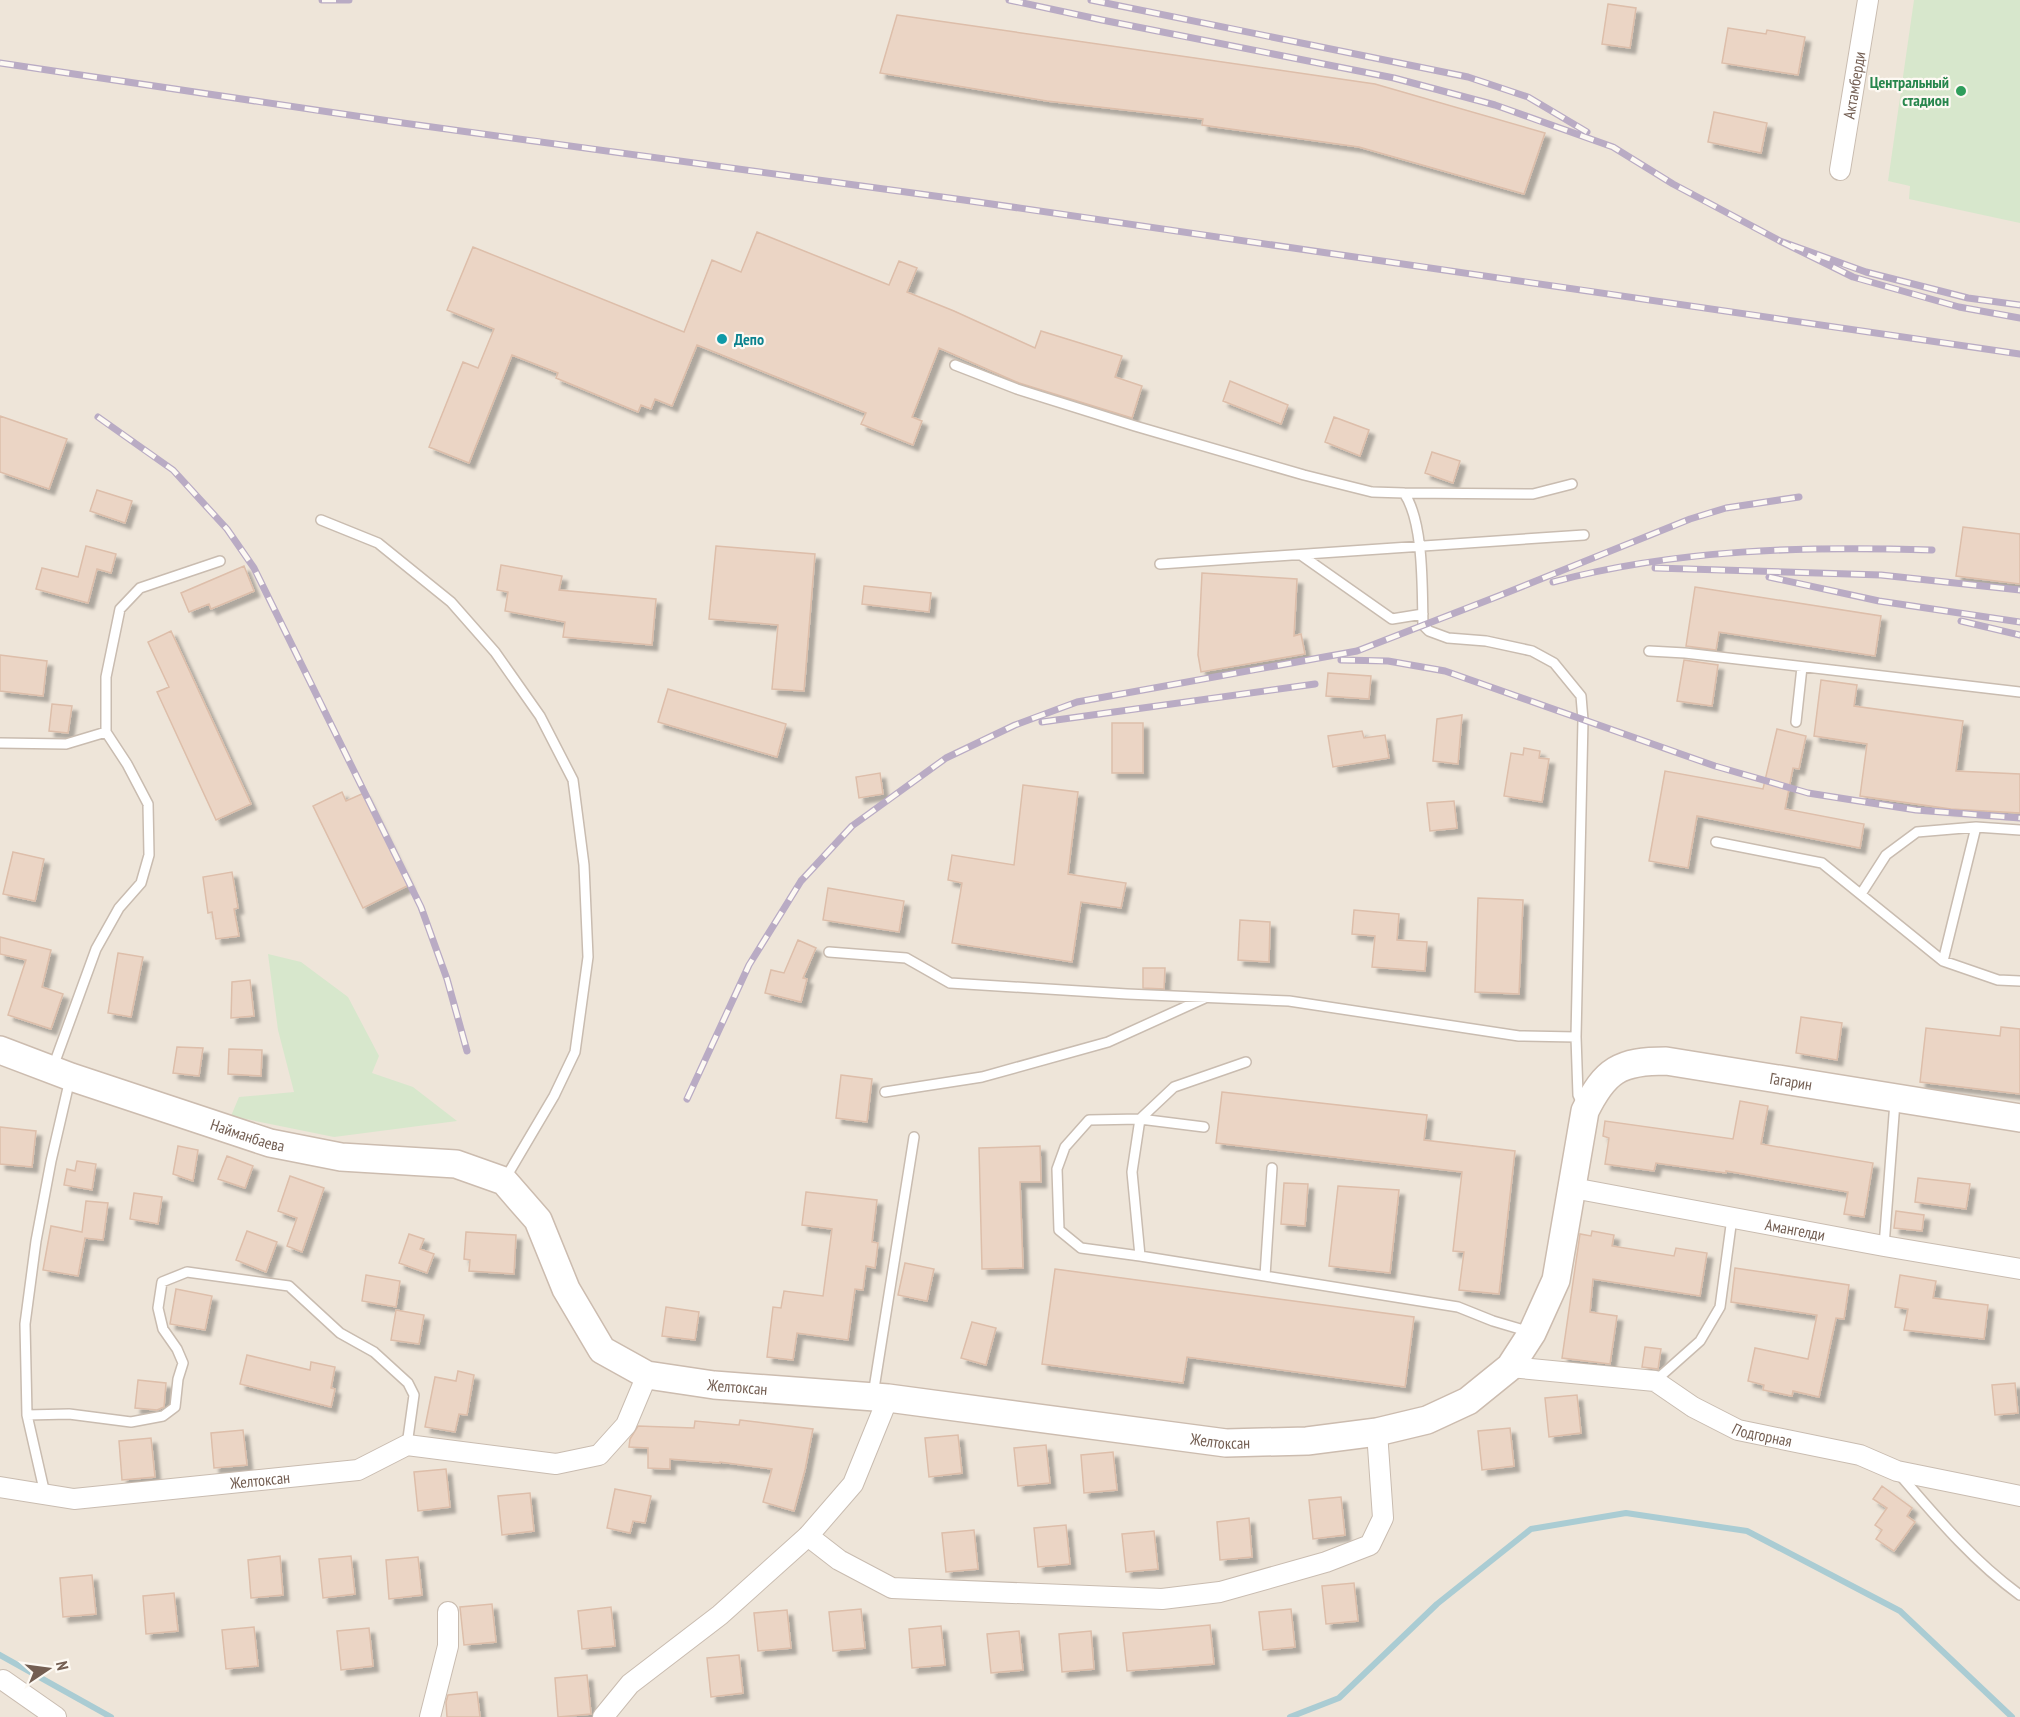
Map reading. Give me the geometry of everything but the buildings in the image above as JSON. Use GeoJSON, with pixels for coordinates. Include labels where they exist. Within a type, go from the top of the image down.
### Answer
{"type":"FeatureCollection","features":[{"type":"Feature","properties":{"kind":"main road","name":"Найманбаева"},"geometry":{"type":"LineString","coordinates":[[0,1050],[61,1073],[270,1143],[341,1157],[456,1164],[504,1181]]}},
{"type":"Feature","properties":{"kind":"main road","name":"Гагарин"},"geometry":{"type":"LineString","coordinates":[[1585,1111],[1596,1089],[1609,1075],[1628,1065],[1645,1061],[1666,1061],[2020,1118]]}},
{"type":"Feature","properties":{"kind":"main road","name":"Желтоксан"},"geometry":{"type":"LineString","coordinates":[[504,1181],[538,1220],[566,1289],[602,1350],[647,1375],[714,1385],[881,1397],[1226,1443],[1307,1441],[1377,1432],[1427,1420],[1468,1401],[1510,1366],[1532,1333],[1556,1280],[1585,1111]]}},
{"type":"Feature","properties":{"kind":"street","name":"Актамберди"},"geometry":{"type":"LineString","coordinates":[[1839,170],[1868,0]]}},
{"type":"Feature","properties":{"kind":"street","name":"Амангелди"},"geometry":{"type":"LineString","coordinates":[[1573,1188],[2020,1269]]}},
{"type":"Feature","properties":{"kind":"street","name":"Подгорная"},"geometry":{"type":"LineString","coordinates":[[1510,1366],[1655,1381],[1693,1407],[1738,1430],[1860,1455],[1896,1471],[2020,1496]]}},
{"type":"Feature","properties":{"kind":"street"},"geometry":{"type":"LineString","coordinates":[[407,1445],[556,1464],[599,1455],[626,1425],[647,1375]]}},
{"type":"Feature","properties":{"kind":"street"},"geometry":{"type":"LineString","coordinates":[[603,1717],[630,1684],[720,1615],[808,1536],[854,1484],[881,1397]]}},
{"type":"Feature","properties":{"kind":"street"},"geometry":{"type":"LineString","coordinates":[[808,1536],[839,1560],[892,1588],[1162,1599],[1220,1592],[1326,1562],[1370,1545],[1383,1518],[1377,1432]]}},
{"type":"Feature","properties":{"kind":"street","name":"Желтоксан"},"geometry":{"type":"LineString","coordinates":[[0,1487],[74,1498],[358,1470],[407,1445]]}},
{"type":"Feature","properties":{"kind":"street"},"geometry":{"type":"LineString","coordinates":[[430,1717],[448,1646],[448,1612]]}},
{"type":"Feature","properties":{"kind":"street"},"geometry":{"type":"LineString","coordinates":[[3,1680],[56,1717]]}},
{"type":"Feature","properties":{"kind":"lane"},"geometry":{"type":"LineString","coordinates":[[955,365],[1028,392],[1304,475],[1372,492],[1533,494],[1572,484]]}},
{"type":"Feature","properties":{"kind":"lane"},"geometry":{"type":"LineString","coordinates":[[1404,493],[1409,501],[1419,547],[1424,624],[1429,631],[1448,638],[1486,641],[1532,651],[1554,663],[1581,696],[1583,720],[1576,1037],[1578,1095],[1585,1111]]}},
{"type":"Feature","properties":{"kind":"lane"},"geometry":{"type":"LineString","coordinates":[[321,520],[378,543],[451,602],[495,652],[540,716],[573,780],[584,865],[588,957],[575,1052],[554,1096],[504,1181]]}},
{"type":"Feature","properties":{"kind":"lane"},"geometry":{"type":"LineString","coordinates":[[1160,564],[1584,535]]}},
{"type":"Feature","properties":{"kind":"lane"},"geometry":{"type":"LineString","coordinates":[[1301,555],[1392,619],[1423,614]]}},
{"type":"Feature","properties":{"kind":"lane"},"geometry":{"type":"LineString","coordinates":[[45,1494],[27,1415],[26,1324],[36,1241],[51,1161],[61,1073],[96,949],[120,908],[141,883],[149,855],[148,804],[127,764],[106,732],[106,677],[120,609],[141,588],[220,561]]}},
{"type":"Feature","properties":{"kind":"lane"},"geometry":{"type":"LineString","coordinates":[[1649,651],[1685,653],[2020,692]]}},
{"type":"Feature","properties":{"kind":"lane"},"geometry":{"type":"LineString","coordinates":[[1796,722],[1802,667]]}},
{"type":"Feature","properties":{"kind":"lane"},"geometry":{"type":"LineString","coordinates":[[0,743],[66,744],[106,732]]}},
{"type":"Feature","properties":{"kind":"lane"},"geometry":{"type":"LineString","coordinates":[[1861,894],[1886,855],[1917,832],[1976,827],[2020,831]]}},
{"type":"Feature","properties":{"kind":"lane"},"geometry":{"type":"LineString","coordinates":[[1943,961],[1976,827]]}},
{"type":"Feature","properties":{"kind":"lane"},"geometry":{"type":"LineString","coordinates":[[1716,842],[1822,863],[1943,961],[1998,980],[2020,981]]}},
{"type":"Feature","properties":{"kind":"lane"},"geometry":{"type":"LineString","coordinates":[[829,952],[906,958],[950,983],[1289,1001],[1519,1036],[1576,1037]]}},
{"type":"Feature","properties":{"kind":"lane"},"geometry":{"type":"LineString","coordinates":[[885,1092],[982,1077],[1108,1042],[1207,998]]}},
{"type":"Feature","properties":{"kind":"lane"},"geometry":{"type":"LineString","coordinates":[[1140,1256],[1132,1172],[1140,1119],[1174,1087],[1246,1062]]}},
{"type":"Feature","properties":{"kind":"lane"},"geometry":{"type":"LineString","coordinates":[[1884,1246],[1896,1099]]}},
{"type":"Feature","properties":{"kind":"lane"},"geometry":{"type":"LineString","coordinates":[[1204,1128],[1140,1119],[1089,1120],[1065,1147],[1057,1169],[1059,1230],[1081,1248],[1458,1308],[1532,1333]]}},
{"type":"Feature","properties":{"kind":"lane"},"geometry":{"type":"LineString","coordinates":[[881,1397],[914,1137]]}},
{"type":"Feature","properties":{"kind":"lane"},"geometry":{"type":"LineString","coordinates":[[1265,1276],[1272,1168]]}},
{"type":"Feature","properties":{"kind":"lane"},"geometry":{"type":"LineString","coordinates":[[1655,1381],[1700,1341],[1720,1307],[1732,1218]]}},
{"type":"Feature","properties":{"kind":"lane"},"geometry":{"type":"LineString","coordinates":[[27,1415],[69,1414],[131,1422],[163,1416],[175,1407],[178,1379],[183,1363],[177,1348],[163,1329],[158,1308],[162,1282],[187,1272],[289,1286],[340,1333],[374,1352],[408,1383],[414,1395],[407,1445]]}},
{"type":"Feature","properties":{"kind":"lane"},"geometry":{"type":"LineString","coordinates":[[1896,1471],[1945,1528],[2003,1583],[2020,1595]]}},
{"type":"Feature","properties":{"kind":"shaded area"},"geometry":{"type":"Polygon","coordinates":[[[0,0],[2020,0],[2020,1717],[0,1717],[0,0]]]}},
{"type":"Feature","properties":{"kind":"green space","name":"Центральный стадион"},"geometry":{"type":"Polygon","coordinates":[[[1914,0],[2020,0],[2020,223],[1909,199],[1910,186],[1888,181],[1914,0]]]}},
{"type":"Feature","properties":{"kind":"green space"},"geometry":{"type":"Polygon","coordinates":[[[268,954],[301,962],[348,997],[379,1056],[372,1073],[413,1087],[457,1121],[334,1137],[231,1116],[239,1097],[294,1092],[278,1030],[268,954]]]}},
{"type":"Feature","properties":{"kind":"waterway"},"geometry":{"type":"LineString","coordinates":[[1290,1717],[1339,1698],[1437,1604],[1531,1529],[1626,1513],[1747,1531],[1900,1611],[2012,1717]]}},
{"type":"Feature","properties":{"kind":"waterway"},"geometry":{"type":"LineString","coordinates":[[0,1655],[111,1717]]}},
{"type":"Feature","properties":{"kind":"railway"},"geometry":{"type":"LineString","coordinates":[[322,0],[349,0]]}},
{"type":"Feature","properties":{"kind":"railway"},"geometry":{"type":"LineString","coordinates":[[1009,0],[1394,78],[1495,105],[1613,147],[1673,184],[1780,241]]}},
{"type":"Feature","properties":{"kind":"railway"},"geometry":{"type":"LineString","coordinates":[[1091,0],[1468,77],[1528,97],[1587,132]]}},
{"type":"Feature","properties":{"kind":"railway"},"geometry":{"type":"LineString","coordinates":[[0,63],[403,123],[964,200],[2020,354]]}},
{"type":"Feature","properties":{"kind":"railway"},"geometry":{"type":"LineString","coordinates":[[2020,305],[1968,298],[1866,272],[1780,241],[1853,277],[1959,307],[2020,318]]}},
{"type":"Feature","properties":{"kind":"railway"},"geometry":{"type":"LineString","coordinates":[[98,417],[173,470],[227,529],[254,568],[421,907],[447,979],[467,1051]]}},
{"type":"Feature","properties":{"kind":"railway"},"geometry":{"type":"LineString","coordinates":[[687,1099],[749,965],[801,881],[852,826],[946,758],[1015,725],[1077,702],[1357,651],[1690,519],[1726,508],[1799,497]]}},
{"type":"Feature","properties":{"kind":"railway"},"geometry":{"type":"LineString","coordinates":[[1553,582],[1646,563],[1741,552],[1837,549],[1932,550]]}},
{"type":"Feature","properties":{"kind":"railway"},"geometry":{"type":"LineString","coordinates":[[1655,568],[1881,575],[2020,590]]}},
{"type":"Feature","properties":{"kind":"railway"},"geometry":{"type":"LineString","coordinates":[[1769,577],[1879,601],[2020,622]]}},
{"type":"Feature","properties":{"kind":"railway"},"geometry":{"type":"LineString","coordinates":[[1961,621],[2020,635]]}},
{"type":"Feature","properties":{"kind":"railway"},"geometry":{"type":"LineString","coordinates":[[1341,660],[1388,661],[1445,671],[1715,766],[1808,793],[1916,810],[2020,818]]}},
{"type":"Feature","properties":{"kind":"railway"},"geometry":{"type":"LineString","coordinates":[[1042,722],[1315,684]]}},
{"type":"Feature","properties":{"kind":"place","name":"Центральный стадион"},"geometry":{"type":"Point","coordinates":[1961,91]}},
{"type":"Feature","properties":{"kind":"place","name":"Депо"},"geometry":{"type":"Point","coordinates":[722,339]}}]}
